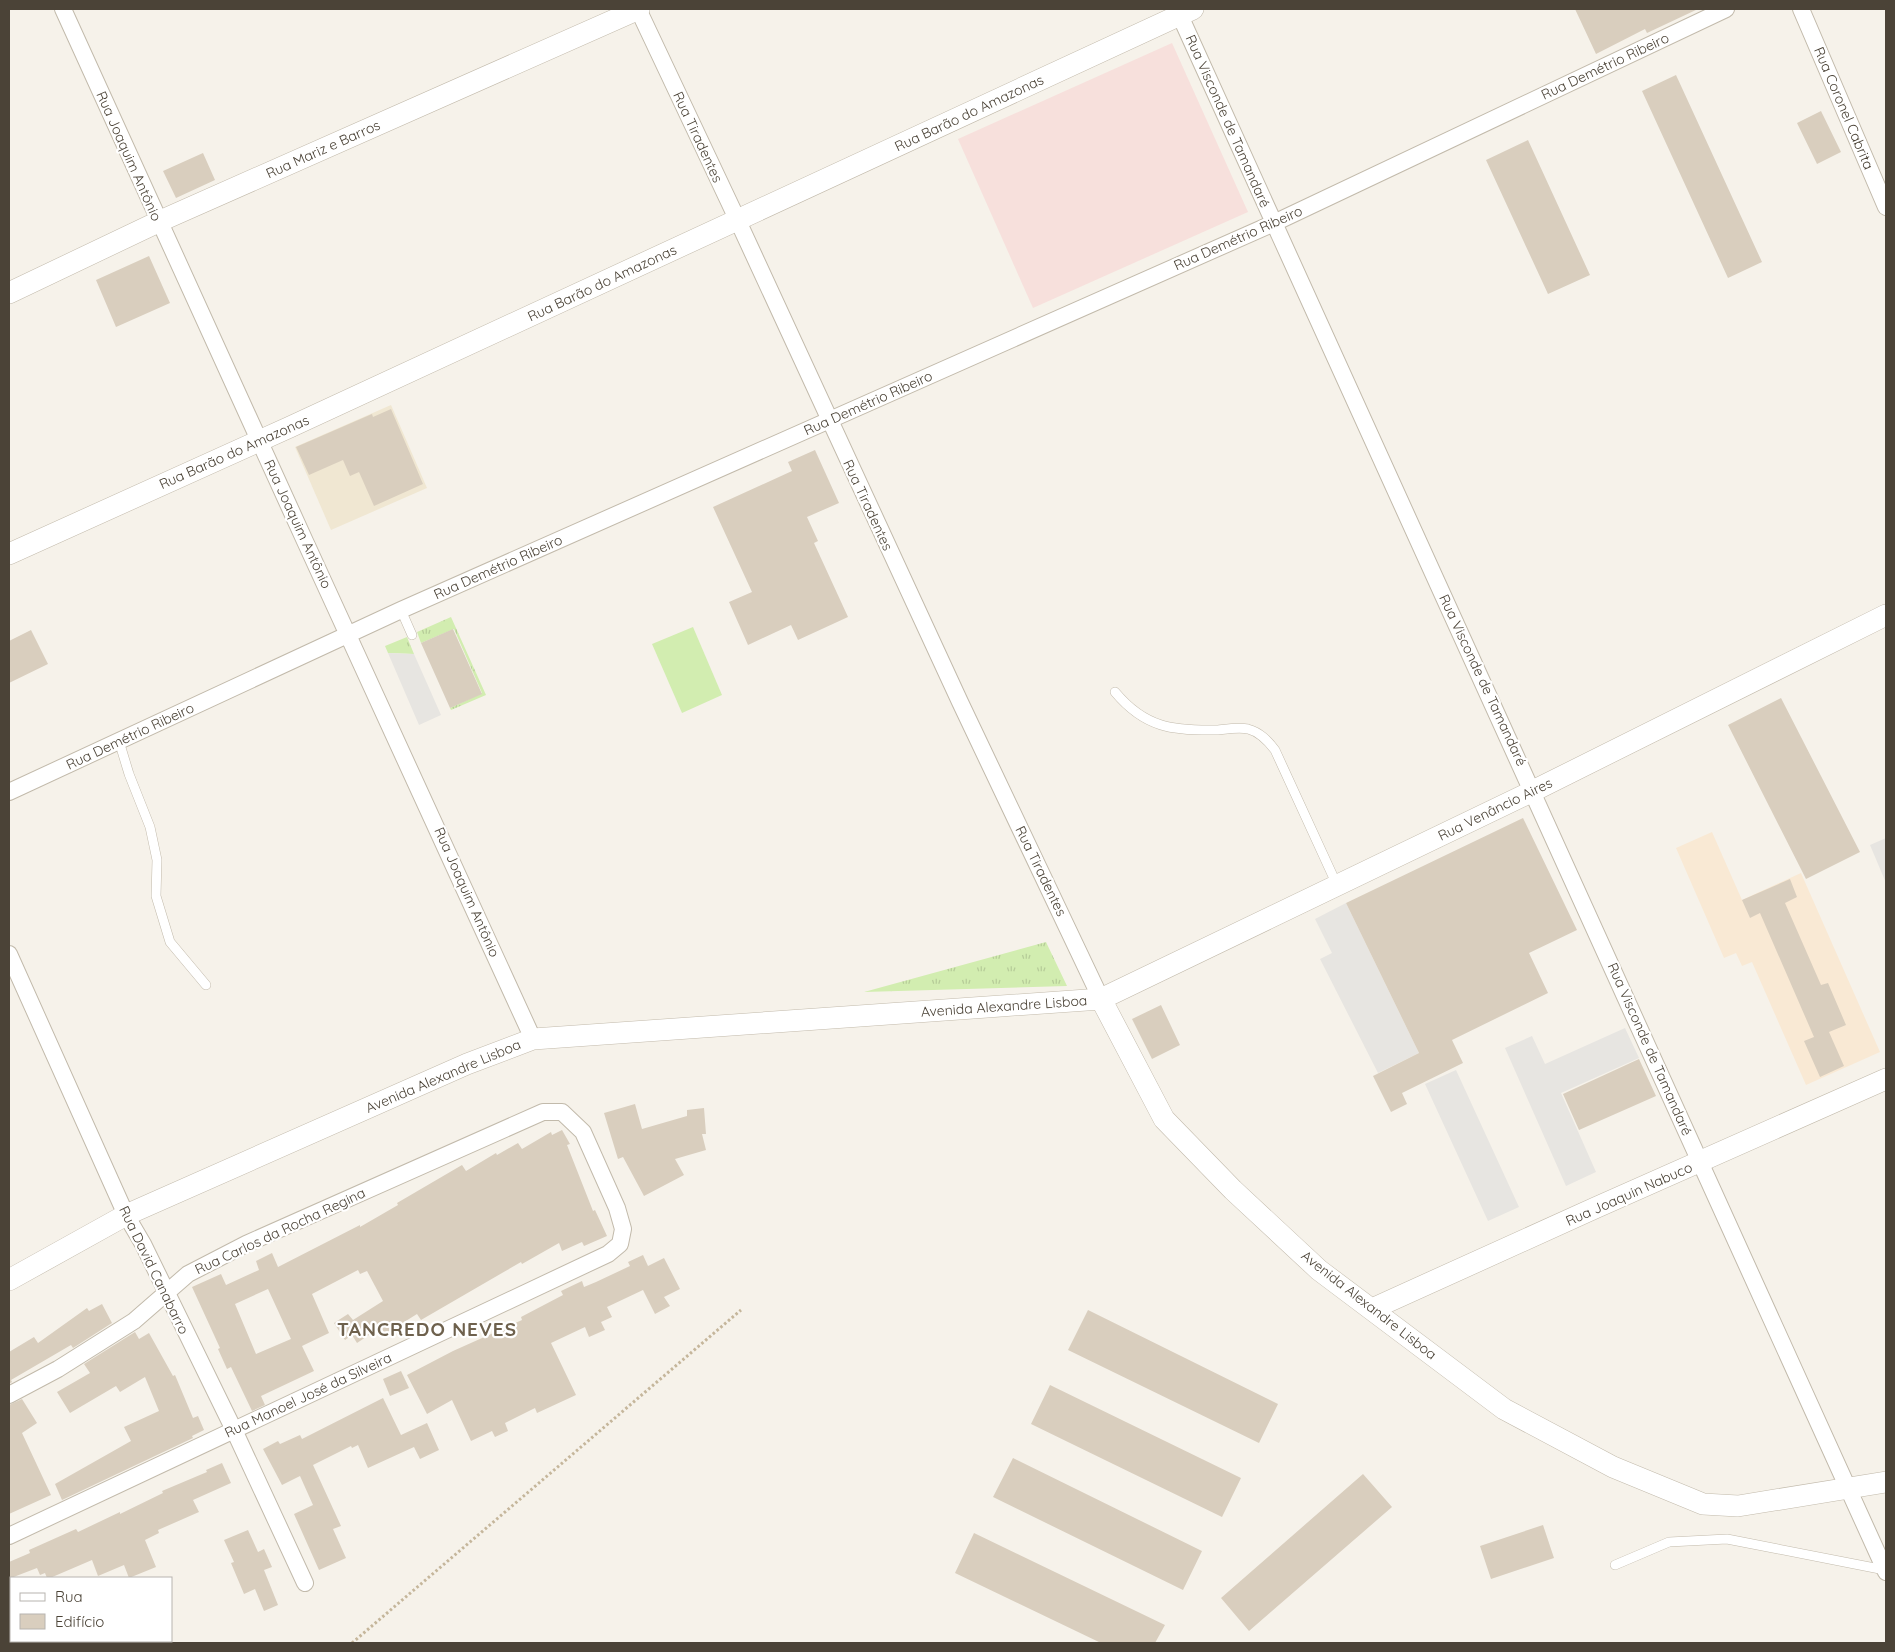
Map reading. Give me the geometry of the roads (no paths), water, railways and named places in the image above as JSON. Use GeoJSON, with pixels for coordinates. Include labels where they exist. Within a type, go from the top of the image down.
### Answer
{"type":"FeatureCollection","features":[{"type":"Feature","properties":{"kind":"street","name":"Rua Joaquim Antônio"},"geometry":{"type":"LineString","coordinates":[[64,9],[158,222],[534,1039]]}},
{"type":"Feature","properties":{"kind":"street","name":"Rua Mariz e Barros"},"geometry":{"type":"LineString","coordinates":[[9,293],[158,222],[638,9]]}},
{"type":"Feature","properties":{"kind":"street","name":"Rua Tiradentes"},"geometry":{"type":"LineString","coordinates":[[638,9],[1101,999]]}},
{"type":"Feature","properties":{"kind":"street","name":"Rua Demétrio Ribeiro"},"geometry":{"type":"LineString","coordinates":[[9,792],[401,610],[1274,223],[1726,9]]}},
{"type":"Feature","properties":{"kind":"street","name":"Rua Coronel Cabrita"},"geometry":{"type":"LineString","coordinates":[[1801,9],[1886,206]]}},
{"type":"Feature","properties":{"kind":"street","name":"Rua Visconde de Tamandaré"},"geometry":{"type":"LineString","coordinates":[[1183,11],[1274,223],[1886,1571]]}},
{"type":"Feature","properties":{"kind":"street","name":"Rua Barão do Amazonas"},"geometry":{"type":"LineString","coordinates":[[9,554],[738,221],[1183,11]]}},
{"type":"Feature","properties":{"kind":"street","name":"Rua Venâncio Aires"},"geometry":{"type":"LineString","coordinates":[[1101,999],[1533,790],[1886,615]]}},
{"type":"Feature","properties":{"kind":"street","name":"Rua David Canabarro"},"geometry":{"type":"LineString","coordinates":[[9,954],[126,1215],[143,1244],[234,1430],[305,1583]]}},
{"type":"Feature","properties":{"kind":"street","name":"Avenida Alexandre Lisboa"},"geometry":{"type":"LineString","coordinates":[[9,1280],[126,1215],[467,1064],[534,1039],[1101,999],[1164,1119],[1233,1190],[1319,1270],[1504,1409],[1613,1467],[1680,1496],[1704,1504],[1738,1506],[1886,1482]]}},
{"type":"Feature","properties":{"kind":"street","name":"Rua Joaquin Nabuco"},"geometry":{"type":"LineString","coordinates":[[1372,1310],[1701,1161],[1886,1080]]}},
{"type":"Feature","properties":{"kind":"street","name":"Rua Carlos da Rocha Regina"},"geometry":{"type":"LineString","coordinates":[[9,1396],[58,1369],[134,1321],[188,1274],[246,1244],[543,1112],[562,1112],[582,1132],[617,1208],[623,1229],[620,1244],[608,1254]]}},
{"type":"Feature","properties":{"kind":"street","name":"Rua Manoel José da Silveira"},"geometry":{"type":"LineString","coordinates":[[9,1536],[608,1254]]}},
{"type":"Feature","properties":{"kind":"lane"},"geometry":{"type":"LineString","coordinates":[[401,610],[412,634]]}},
{"type":"Feature","properties":{"kind":"lane"},"geometry":{"type":"LineString","coordinates":[[1115,692],[1129,708],[1162,726],[1188,730],[1248,729],[1264,737],[1275,750],[1337,885]]}},
{"type":"Feature","properties":{"kind":"lane"},"geometry":{"type":"LineString","coordinates":[[119,741],[129,774],[150,827],[157,860],[156,896],[170,942],[206,985]]}},
{"type":"Feature","properties":{"kind":"lane"},"geometry":{"type":"LineString","coordinates":[[1615,1565],[1669,1542],[1727,1539],[1886,1571]]}},
{"type":"Feature","properties":{"kind":"district","name":"TANCREDO NEVES"},"geometry":{"type":"Point","coordinates":[427,1329]}}]}
